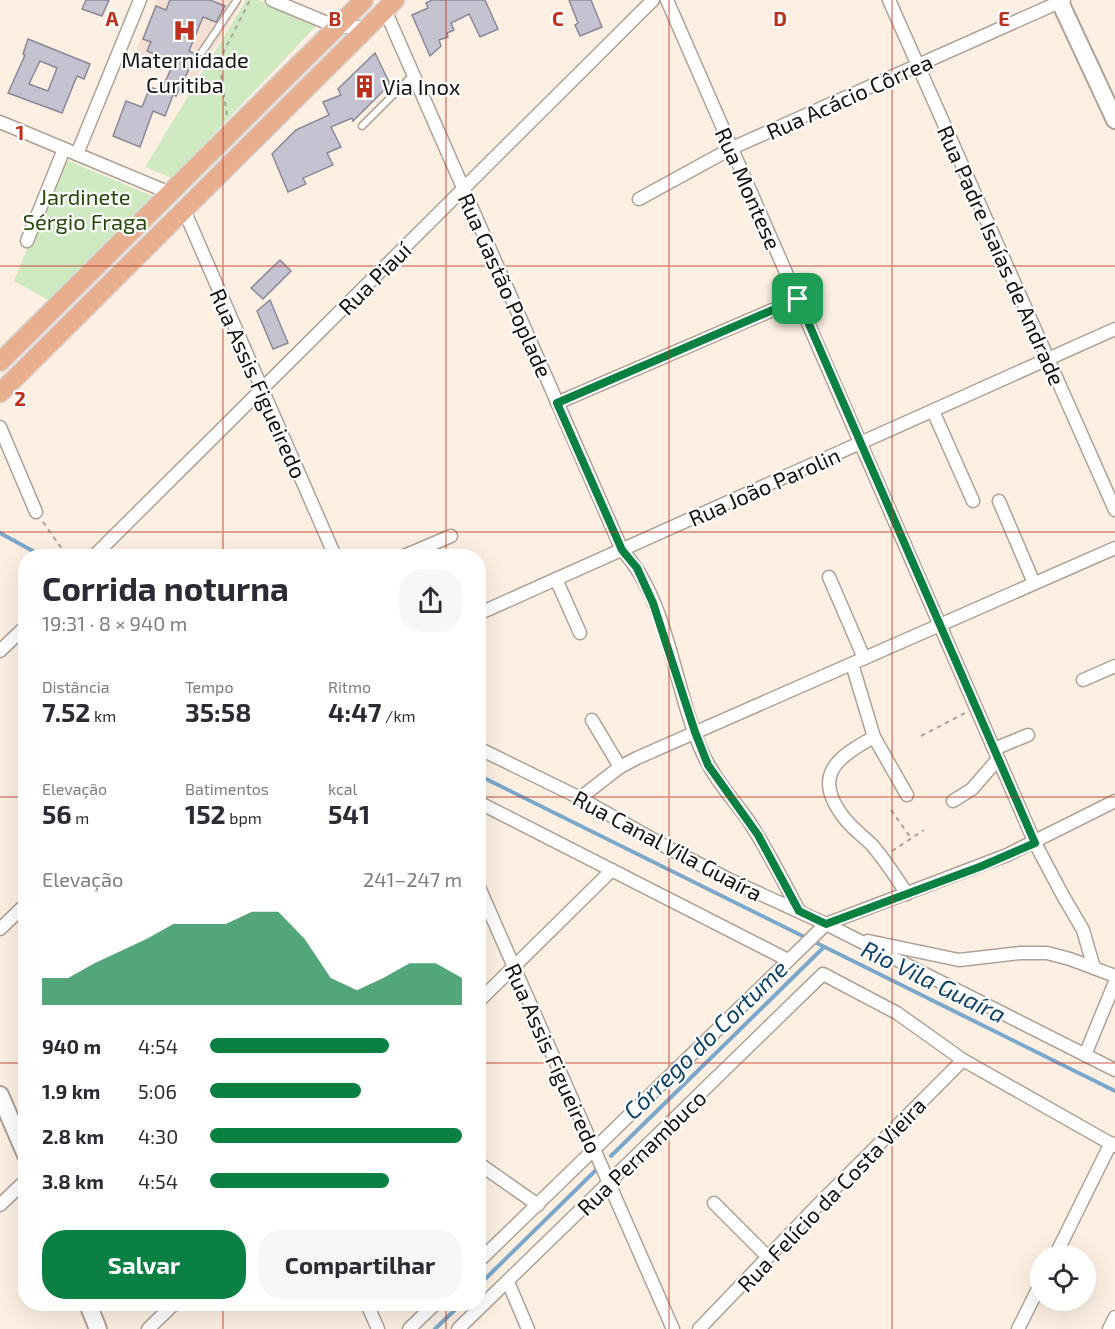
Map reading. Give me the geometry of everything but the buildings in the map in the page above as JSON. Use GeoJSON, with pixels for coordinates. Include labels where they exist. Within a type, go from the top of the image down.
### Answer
{"type":"FeatureCollection","features":[{"type":"Feature","properties":{"kind":"main road"},"geometry":{"type":"LineString","coordinates":[[1,359],[364,0]]}},
{"type":"Feature","properties":{"kind":"main road"},"geometry":{"type":"LineString","coordinates":[[1061,1],[1115,120]]}},
{"type":"Feature","properties":{"kind":"main road"},"geometry":{"type":"LineString","coordinates":[[0,393],[390,5]]}},
{"type":"Feature","properties":{"kind":"main road"},"geometry":{"type":"LineString","coordinates":[[0,1095],[18,1137]]}},
{"type":"Feature","properties":{"kind":"main road"},"geometry":{"type":"LineString","coordinates":[[91,1311],[98,1329]]}},
{"type":"Feature","properties":{"kind":"street"},"geometry":{"type":"LineString","coordinates":[[77,154],[140,0]]}},
{"type":"Feature","properties":{"kind":"street"},"geometry":{"type":"LineString","coordinates":[[272,0],[337,27],[368,27]]}},
{"type":"Feature","properties":{"kind":"street","name":"Rua Piauí"},"geometry":{"type":"LineString","coordinates":[[101,549],[653,0]]}},
{"type":"Feature","properties":{"kind":"street","name":"Rua Montese"},"geometry":{"type":"LineString","coordinates":[[667,0],[1035,843],[1083,930],[1094,968]]}},
{"type":"Feature","properties":{"kind":"street","name":"Rua Padre Isaías de Andrade"},"geometry":{"type":"LineString","coordinates":[[890,0],[1115,510]]}},
{"type":"Feature","properties":{"kind":"street","name":"Rua Acácio Côrrea"},"geometry":{"type":"LineString","coordinates":[[639,199],[732,148],[1061,1]]}},
{"type":"Feature","properties":{"kind":"street","name":"Rua Gastão Poplade"},"geometry":{"type":"LineString","coordinates":[[390,5],[413,75],[557,403],[622,550],[637,568],[653,603],[708,765],[758,835],[799,911]]}},
{"type":"Feature","properties":{"kind":"street"},"geometry":{"type":"LineString","coordinates":[[0,122],[170,193]]}},
{"type":"Feature","properties":{"kind":"street"},"geometry":{"type":"LineString","coordinates":[[27,241],[64,149]]}},
{"type":"Feature","properties":{"kind":"street","name":"Rua Assis Figueiredo"},"geometry":{"type":"LineString","coordinates":[[184,210],[332,549]]}},
{"type":"Feature","properties":{"kind":"street"},"geometry":{"type":"LineString","coordinates":[[557,403],[798,299]]}},
{"type":"Feature","properties":{"kind":"street","name":"Rua João Parolin"},"geometry":{"type":"LineString","coordinates":[[486,610],[1115,329]]}},
{"type":"Feature","properties":{"kind":"street"},"geometry":{"type":"LineString","coordinates":[[933,411],[973,501]]}},
{"type":"Feature","properties":{"kind":"street"},"geometry":{"type":"LineString","coordinates":[[0,427],[36,512]]}},
{"type":"Feature","properties":{"kind":"street"},"geometry":{"type":"LineString","coordinates":[[999,501],[1034,584]]}},
{"type":"Feature","properties":{"kind":"street"},"geometry":{"type":"LineString","coordinates":[[421,549],[451,536]]}},
{"type":"Feature","properties":{"kind":"street"},"geometry":{"type":"LineString","coordinates":[[580,798],[620,767],[1115,548]]}},
{"type":"Feature","properties":{"kind":"street"},"geometry":{"type":"LineString","coordinates":[[830,577],[864,658]]}},
{"type":"Feature","properties":{"kind":"street"},"geometry":{"type":"LineString","coordinates":[[556,579],[580,633]]}},
{"type":"Feature","properties":{"kind":"street"},"geometry":{"type":"LineString","coordinates":[[0,651],[18,634]]}},
{"type":"Feature","properties":{"kind":"street"},"geometry":{"type":"LineString","coordinates":[[852,664],[874,737],[907,795]]}},
{"type":"Feature","properties":{"kind":"street"},"geometry":{"type":"LineString","coordinates":[[1083,680],[1115,666]]}},
{"type":"Feature","properties":{"kind":"street"},"geometry":{"type":"LineString","coordinates":[[592,720],[620,767]]}},
{"type":"Feature","properties":{"kind":"street"},"geometry":{"type":"LineString","coordinates":[[953,801],[972,789],[996,754],[1028,735]]}},
{"type":"Feature","properties":{"kind":"street"},"geometry":{"type":"LineString","coordinates":[[874,737],[841,757],[835,764],[829,782],[837,806],[845,818],[882,857],[908,894]]}},
{"type":"Feature","properties":{"kind":"street","name":"Rua Canal Vila Guaíra"},"geometry":{"type":"LineString","coordinates":[[486,752],[580,798],[680,855],[754,892],[826,924],[1115,1070]]}},
{"type":"Feature","properties":{"kind":"street"},"geometry":{"type":"LineString","coordinates":[[826,924],[1035,843],[1115,801]]}},
{"type":"Feature","properties":{"kind":"street","name":"Rua Canal Vila Guaíra"},"geometry":{"type":"LineString","coordinates":[[486,806],[788,960]]}},
{"type":"Feature","properties":{"kind":"street"},"geometry":{"type":"LineString","coordinates":[[486,994],[612,870]]}},
{"type":"Feature","properties":{"kind":"street","name":"Rua Assis Figueiredo"},"geometry":{"type":"LineString","coordinates":[[486,903],[673,1329]]}},
{"type":"Feature","properties":{"kind":"street"},"geometry":{"type":"LineString","coordinates":[[0,929],[18,912]]}},
{"type":"Feature","properties":{"kind":"street","name":"Rua Pernambuco"},"geometry":{"type":"LineString","coordinates":[[486,1254],[826,924]]}},
{"type":"Feature","properties":{"kind":"street"},"geometry":{"type":"LineString","coordinates":[[853,938],[959,960],[1036,952],[1058,955],[1115,976]]}},
{"type":"Feature","properties":{"kind":"street","name":"Rua Pernambuco"},"geometry":{"type":"LineString","coordinates":[[486,1303],[823,974],[906,1019],[963,1060]]}},
{"type":"Feature","properties":{"kind":"street"},"geometry":{"type":"LineString","coordinates":[[1084,1055],[1115,982]]}},
{"type":"Feature","properties":{"kind":"street"},"geometry":{"type":"LineString","coordinates":[[963,1060],[1113,1145],[1061,1245]]}},
{"type":"Feature","properties":{"kind":"street","name":"Rua Felício da Costa Vieira"},"geometry":{"type":"LineString","coordinates":[[699,1329],[963,1060]]}},
{"type":"Feature","properties":{"kind":"street"},"geometry":{"type":"LineString","coordinates":[[486,1169],[538,1205]]}},
{"type":"Feature","properties":{"kind":"street"},"geometry":{"type":"LineString","coordinates":[[0,1205],[18,1188]]}},
{"type":"Feature","properties":{"kind":"street"},"geometry":{"type":"LineString","coordinates":[[714,1203],[768,1257]]}},
{"type":"Feature","properties":{"kind":"street"},"geometry":{"type":"LineString","coordinates":[[508,1282],[528,1329]]}},
{"type":"Feature","properties":{"kind":"street"},"geometry":{"type":"LineString","coordinates":[[1018,1329],[1030,1305]]}},
{"type":"Feature","properties":{"kind":"street"},"geometry":{"type":"LineString","coordinates":[[148,1329],[167,1311]]}},
{"type":"Feature","properties":{"kind":"street"},"geometry":{"type":"LineString","coordinates":[[370,1311],[378,1329]]}},
{"type":"Feature","properties":{"kind":"street"},"geometry":{"type":"LineString","coordinates":[[409,1329],[428,1311]]}},
{"type":"Feature","properties":{"kind":"street","name":"Rua Pernambuco"},"geometry":{"type":"LineString","coordinates":[[458,1329],[477,1311]]}},
{"type":"Feature","properties":{"kind":"street"},"geometry":{"type":"LineString","coordinates":[[1109,1329],[1115,1317]]}},
{"type":"Feature","properties":{"kind":"lane"},"geometry":{"type":"LineString","coordinates":[[202,52],[237,0]]}},
{"type":"Feature","properties":{"kind":"lane"},"geometry":{"type":"LineString","coordinates":[[362,126],[413,75]]}},
{"type":"Feature","properties":{"kind":"path"},"geometry":{"type":"LineString","coordinates":[[232,132],[225,109],[219,61],[250,0]]}},
{"type":"Feature","properties":{"kind":"path"},"geometry":{"type":"LineString","coordinates":[[36,512],[62,549]]}},
{"type":"Feature","properties":{"kind":"path"},"geometry":{"type":"LineString","coordinates":[[921,736],[975,707]]}},
{"type":"Feature","properties":{"kind":"path"},"geometry":{"type":"LineString","coordinates":[[891,810],[911,838]]}},
{"type":"Feature","properties":{"kind":"path"},"geometry":{"type":"LineString","coordinates":[[882,857],[924,830]]}},
{"type":"Feature","properties":{"kind":"shaded area","name":"Maternidade Curitiba"},"geometry":{"type":"Polygon","coordinates":[[[157,0],[228,0],[241,5],[195,79],[134,56],[157,0]]]}},
{"type":"Feature","properties":{"kind":"green space"},"geometry":{"type":"Polygon","coordinates":[[[246,0],[258,0],[316,26],[172,178],[145,167],[246,0]]]}},
{"type":"Feature","properties":{"kind":"green space","name":"Jardinete Sérgio Fraga"},"geometry":{"type":"Polygon","coordinates":[[[64,159],[152,196],[48,300],[14,281],[64,159]]]}},
{"type":"Feature","properties":{"kind":"waterway","name":"Rio Vila Guaíra"},"geometry":{"type":"LineString","coordinates":[[0,533],[29,549]]}},
{"type":"Feature","properties":{"kind":"waterway","name":"Rio Vila Guaíra"},"geometry":{"type":"LineString","coordinates":[[486,779],[1115,1091]]}},
{"type":"Feature","properties":{"kind":"waterway","name":"Córrego do Cortume"},"geometry":{"type":"LineString","coordinates":[[611,1156],[824,947]]}},
{"type":"Feature","properties":{"kind":"waterway","name":"Córrego do Cortume"},"geometry":{"type":"LineString","coordinates":[[486,1278],[597,1169]]}},
{"type":"Feature","properties":{"kind":"waterway","name":"Córrego do Cortume"},"geometry":{"type":"LineString","coordinates":[[435,1329],[454,1311]]}},
{"type":"Feature","properties":{"kind":"place","name":"Maternidade Curitiba"},"geometry":{"type":"Point","coordinates":[185,30]}},
{"type":"Feature","properties":{"kind":"place","name":"Via Inox"},"geometry":{"type":"Point","coordinates":[364,86]}},
{"type":"Feature","properties":{"kind":"route"},"geometry":{"type":"LineString","coordinates":[[798,299],[1035,843],[982,866],[826,924],[799,911],[758,835],[708,765],[702,753],[653,603],[637,568],[622,550],[557,403],[798,299]]}}]}
